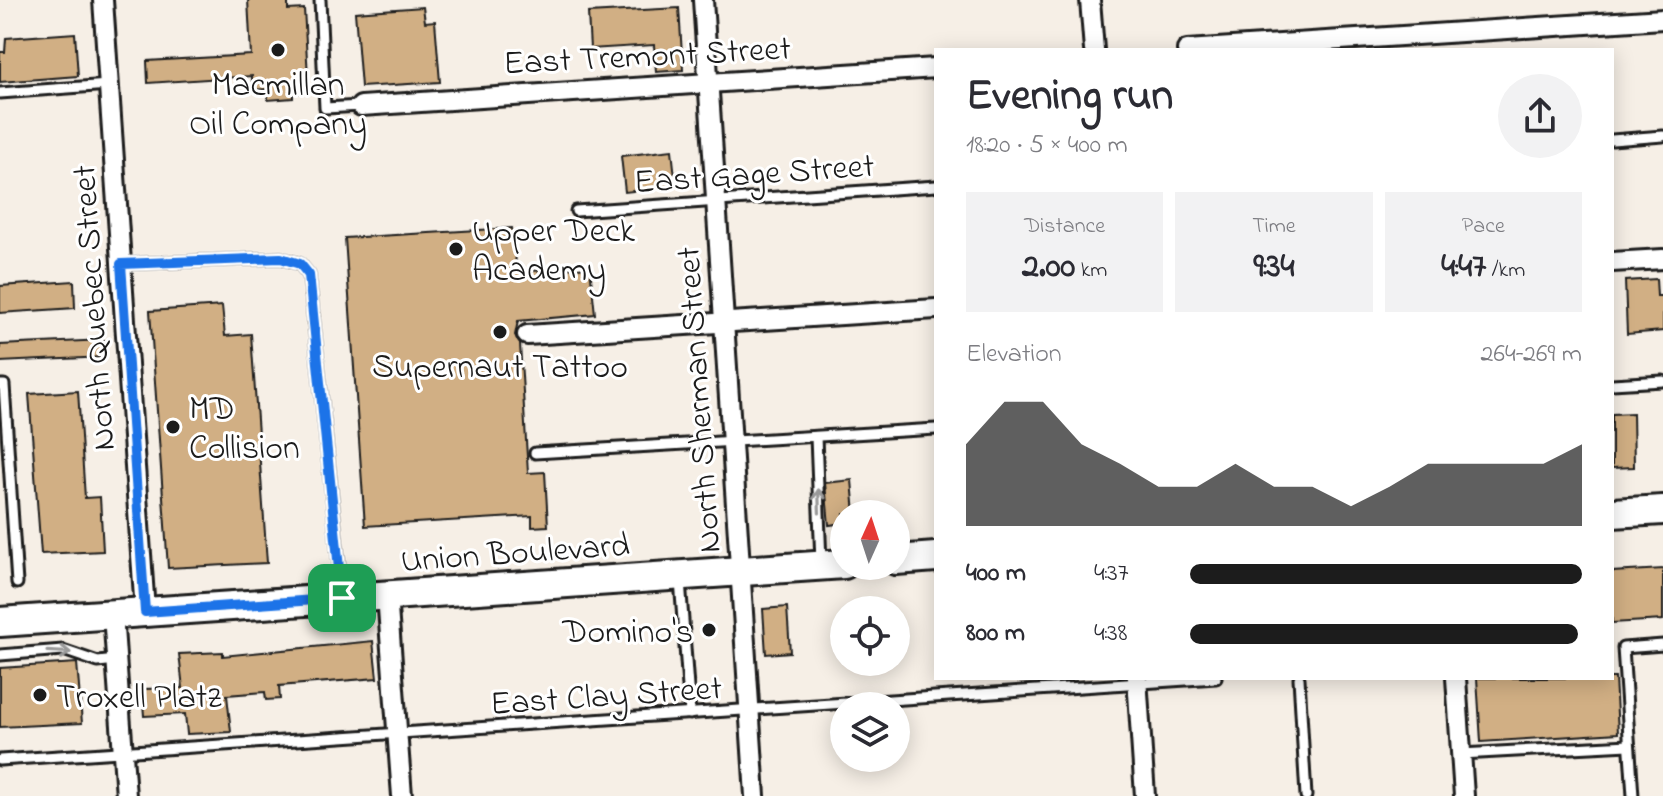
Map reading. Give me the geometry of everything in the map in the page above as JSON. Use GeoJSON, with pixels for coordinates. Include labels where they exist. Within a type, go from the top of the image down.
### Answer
{"type":"FeatureCollection","features":[{"type":"Feature","properties":{"kind":"main road"},"geometry":{"type":"LineString","coordinates":[[1614,513],[1663,510]]}},
{"type":"Feature","properties":{"kind":"main road"},"geometry":{"type":"LineString","coordinates":[[910,559],[934,557]]}},
{"type":"Feature","properties":{"kind":"main road","name":"Union Boulevard"},"geometry":{"type":"LineString","coordinates":[[0,622],[830,564]]}},
{"type":"Feature","properties":{"kind":"street","name":"North Quebec Street"},"geometry":{"type":"LineString","coordinates":[[103,0],[145,612]]}},
{"type":"Feature","properties":{"kind":"street","name":"North Sherman Street"},"geometry":{"type":"LineString","coordinates":[[703,0],[755,796]]}},
{"type":"Feature","properties":{"kind":"street"},"geometry":{"type":"LineString","coordinates":[[1090,0],[1094,48]]}},
{"type":"Feature","properties":{"kind":"street"},"geometry":{"type":"LineString","coordinates":[[1243,48],[1412,42],[1663,19]]}},
{"type":"Feature","properties":{"kind":"street","name":"East Tremont Street"},"geometry":{"type":"LineString","coordinates":[[361,106],[934,68]]}},
{"type":"Feature","properties":{"kind":"street"},"geometry":{"type":"LineString","coordinates":[[1614,262],[1663,259]]}},
{"type":"Feature","properties":{"kind":"street"},"geometry":{"type":"LineString","coordinates":[[527,335],[934,309]]}},
{"type":"Feature","properties":{"kind":"street"},"geometry":{"type":"LineString","coordinates":[[387,595],[402,796]]}},
{"type":"Feature","properties":{"kind":"street"},"geometry":{"type":"LineString","coordinates":[[113,614],[126,796]]}},
{"type":"Feature","properties":{"kind":"street"},"geometry":{"type":"LineString","coordinates":[[1456,680],[1464,796]]}},
{"type":"Feature","properties":{"kind":"street"},"geometry":{"type":"LineString","coordinates":[[1137,681],[1145,796]]}},
{"type":"Feature","properties":{"kind":"lane"},"geometry":{"type":"LineString","coordinates":[[320,0],[325,108],[361,106]]}},
{"type":"Feature","properties":{"kind":"lane"},"geometry":{"type":"LineString","coordinates":[[0,93],[109,85]]}},
{"type":"Feature","properties":{"kind":"lane"},"geometry":{"type":"LineString","coordinates":[[1614,140],[1663,136]]}},
{"type":"Feature","properties":{"kind":"lane","name":"East Gage Street"},"geometry":{"type":"LineString","coordinates":[[576,211],[934,186]]}},
{"type":"Feature","properties":{"kind":"lane"},"geometry":{"type":"LineString","coordinates":[[121,264],[281,258],[300,264],[309,275],[342,598]]}},
{"type":"Feature","properties":{"kind":"lane"},"geometry":{"type":"LineString","coordinates":[[1614,384],[1663,381]]}},
{"type":"Feature","properties":{"kind":"lane"},"geometry":{"type":"LineString","coordinates":[[0,385],[4,385],[5,485],[17,583]]}},
{"type":"Feature","properties":{"kind":"lane"},"geometry":{"type":"LineString","coordinates":[[535,453],[934,429]]}},
{"type":"Feature","properties":{"kind":"lane"},"geometry":{"type":"LineString","coordinates":[[816,437],[830,542]]}},
{"type":"Feature","properties":{"kind":"lane"},"geometry":{"type":"LineString","coordinates":[[680,576],[690,714]]}},
{"type":"Feature","properties":{"kind":"lane"},"geometry":{"type":"LineString","coordinates":[[1633,796],[1623,648],[1663,645]]}},
{"type":"Feature","properties":{"kind":"lane"},"geometry":{"type":"LineString","coordinates":[[0,655],[63,650],[98,662],[116,660]]}},
{"type":"Feature","properties":{"kind":"lane","name":"East Clay Street"},"geometry":{"type":"LineString","coordinates":[[0,760],[1163,680]]}},
{"type":"Feature","properties":{"kind":"lane"},"geometry":{"type":"LineString","coordinates":[[1299,680],[1306,796]]}},
{"type":"Feature","properties":{"kind":"lane"},"geometry":{"type":"LineString","coordinates":[[1461,754],[1629,745]]}},
{"type":"Feature","properties":{"kind":"building","name":"Macmillan Oil Company"},"geometry":{"type":"Polygon","coordinates":[[[248,0],[288,0],[288,10],[304,9],[309,93],[293,93],[293,98],[268,100],[268,89],[252,90],[252,76],[148,83],[147,61],[251,55],[248,0]]]}},
{"type":"Feature","properties":{"kind":"building"},"geometry":{"type":"Polygon","coordinates":[[[423,7],[425,22],[435,21],[440,82],[361,87],[355,12],[423,7]]]}},
{"type":"Feature","properties":{"kind":"building"},"geometry":{"type":"Polygon","coordinates":[[[679,8],[683,70],[656,72],[654,45],[590,49],[588,13],[679,8]]]}},
{"type":"Feature","properties":{"kind":"building"},"geometry":{"type":"Polygon","coordinates":[[[75,33],[78,76],[0,82],[0,52],[5,52],[6,38],[75,33]]]}},
{"type":"Feature","properties":{"kind":"building"},"geometry":{"type":"Polygon","coordinates":[[[672,150],[676,186],[625,192],[621,156],[672,150]]]}},
{"type":"Feature","properties":{"kind":"building"},"geometry":{"type":"Polygon","coordinates":[[[512,228],[517,272],[590,267],[595,314],[518,321],[515,335],[520,344],[528,473],[545,472],[548,526],[532,527],[532,516],[365,526],[345,238],[512,228]]]}},
{"type":"Feature","properties":{"kind":"building"},"geometry":{"type":"Polygon","coordinates":[[[1656,279],[1657,296],[1663,296],[1663,331],[1627,334],[1625,281],[1656,279]]]}},
{"type":"Feature","properties":{"kind":"building"},"geometry":{"type":"Polygon","coordinates":[[[74,281],[75,308],[0,313],[0,286],[74,281]]]}},
{"type":"Feature","properties":{"kind":"building"},"geometry":{"type":"Polygon","coordinates":[[[222,306],[225,336],[251,334],[267,563],[168,568],[150,311],[222,306]]]}},
{"type":"Feature","properties":{"kind":"building"},"geometry":{"type":"Polygon","coordinates":[[[104,340],[105,357],[0,362],[0,345],[104,340]]]}},
{"type":"Feature","properties":{"kind":"building"},"geometry":{"type":"Polygon","coordinates":[[[78,391],[85,498],[100,497],[103,551],[41,554],[29,394],[78,391]]]}},
{"type":"Feature","properties":{"kind":"building"},"geometry":{"type":"Polygon","coordinates":[[[1633,413],[1634,467],[1614,468],[1614,414],[1633,413]]]}},
{"type":"Feature","properties":{"kind":"building"},"geometry":{"type":"Polygon","coordinates":[[[852,480],[854,500],[830,500],[829,525],[825,483],[852,480]]]}},
{"type":"Feature","properties":{"kind":"building"},"geometry":{"type":"Polygon","coordinates":[[[1663,569],[1663,620],[1614,623],[1614,572],[1663,569]]]}},
{"type":"Feature","properties":{"kind":"building"},"geometry":{"type":"Polygon","coordinates":[[[787,607],[790,652],[766,654],[763,609],[787,607]]]}},
{"type":"Feature","properties":{"kind":"building"},"geometry":{"type":"Polygon","coordinates":[[[373,641],[377,678],[279,686],[280,699],[266,700],[265,692],[227,695],[231,732],[187,734],[185,714],[144,716],[142,689],[183,688],[179,654],[223,652],[223,656],[373,641]]]}},
{"type":"Feature","properties":{"kind":"building","name":"Troxell Platz"},"geometry":{"type":"Polygon","coordinates":[[[77,663],[82,723],[0,727],[0,668],[77,663]]]}},
{"type":"Feature","properties":{"kind":"building"},"geometry":{"type":"Polygon","coordinates":[[[1615,678],[1618,733],[1481,742],[1477,680],[1615,678]]]}},
{"type":"Feature","properties":{"kind":"place","name":"Macmillan Oil Company"},"geometry":{"type":"Point","coordinates":[278,50]}},
{"type":"Feature","properties":{"kind":"place","name":"Upper Deck Academy"},"geometry":{"type":"Point","coordinates":[456,249]}},
{"type":"Feature","properties":{"kind":"place","name":"Supernaut Tattoo"},"geometry":{"type":"Point","coordinates":[500,332]}},
{"type":"Feature","properties":{"kind":"place","name":"MD Collision"},"geometry":{"type":"Point","coordinates":[173,427]}},
{"type":"Feature","properties":{"kind":"place","name":"Domino's"},"geometry":{"type":"Point","coordinates":[709,630]}},
{"type":"Feature","properties":{"kind":"place","name":"Troxell Platz"},"geometry":{"type":"Point","coordinates":[40,695]}},
{"type":"Feature","properties":{"kind":"route"},"geometry":{"type":"LineString","coordinates":[[281,258],[300,264],[309,275],[342,598],[145,612],[121,264],[187,259],[281,258]]}}]}
